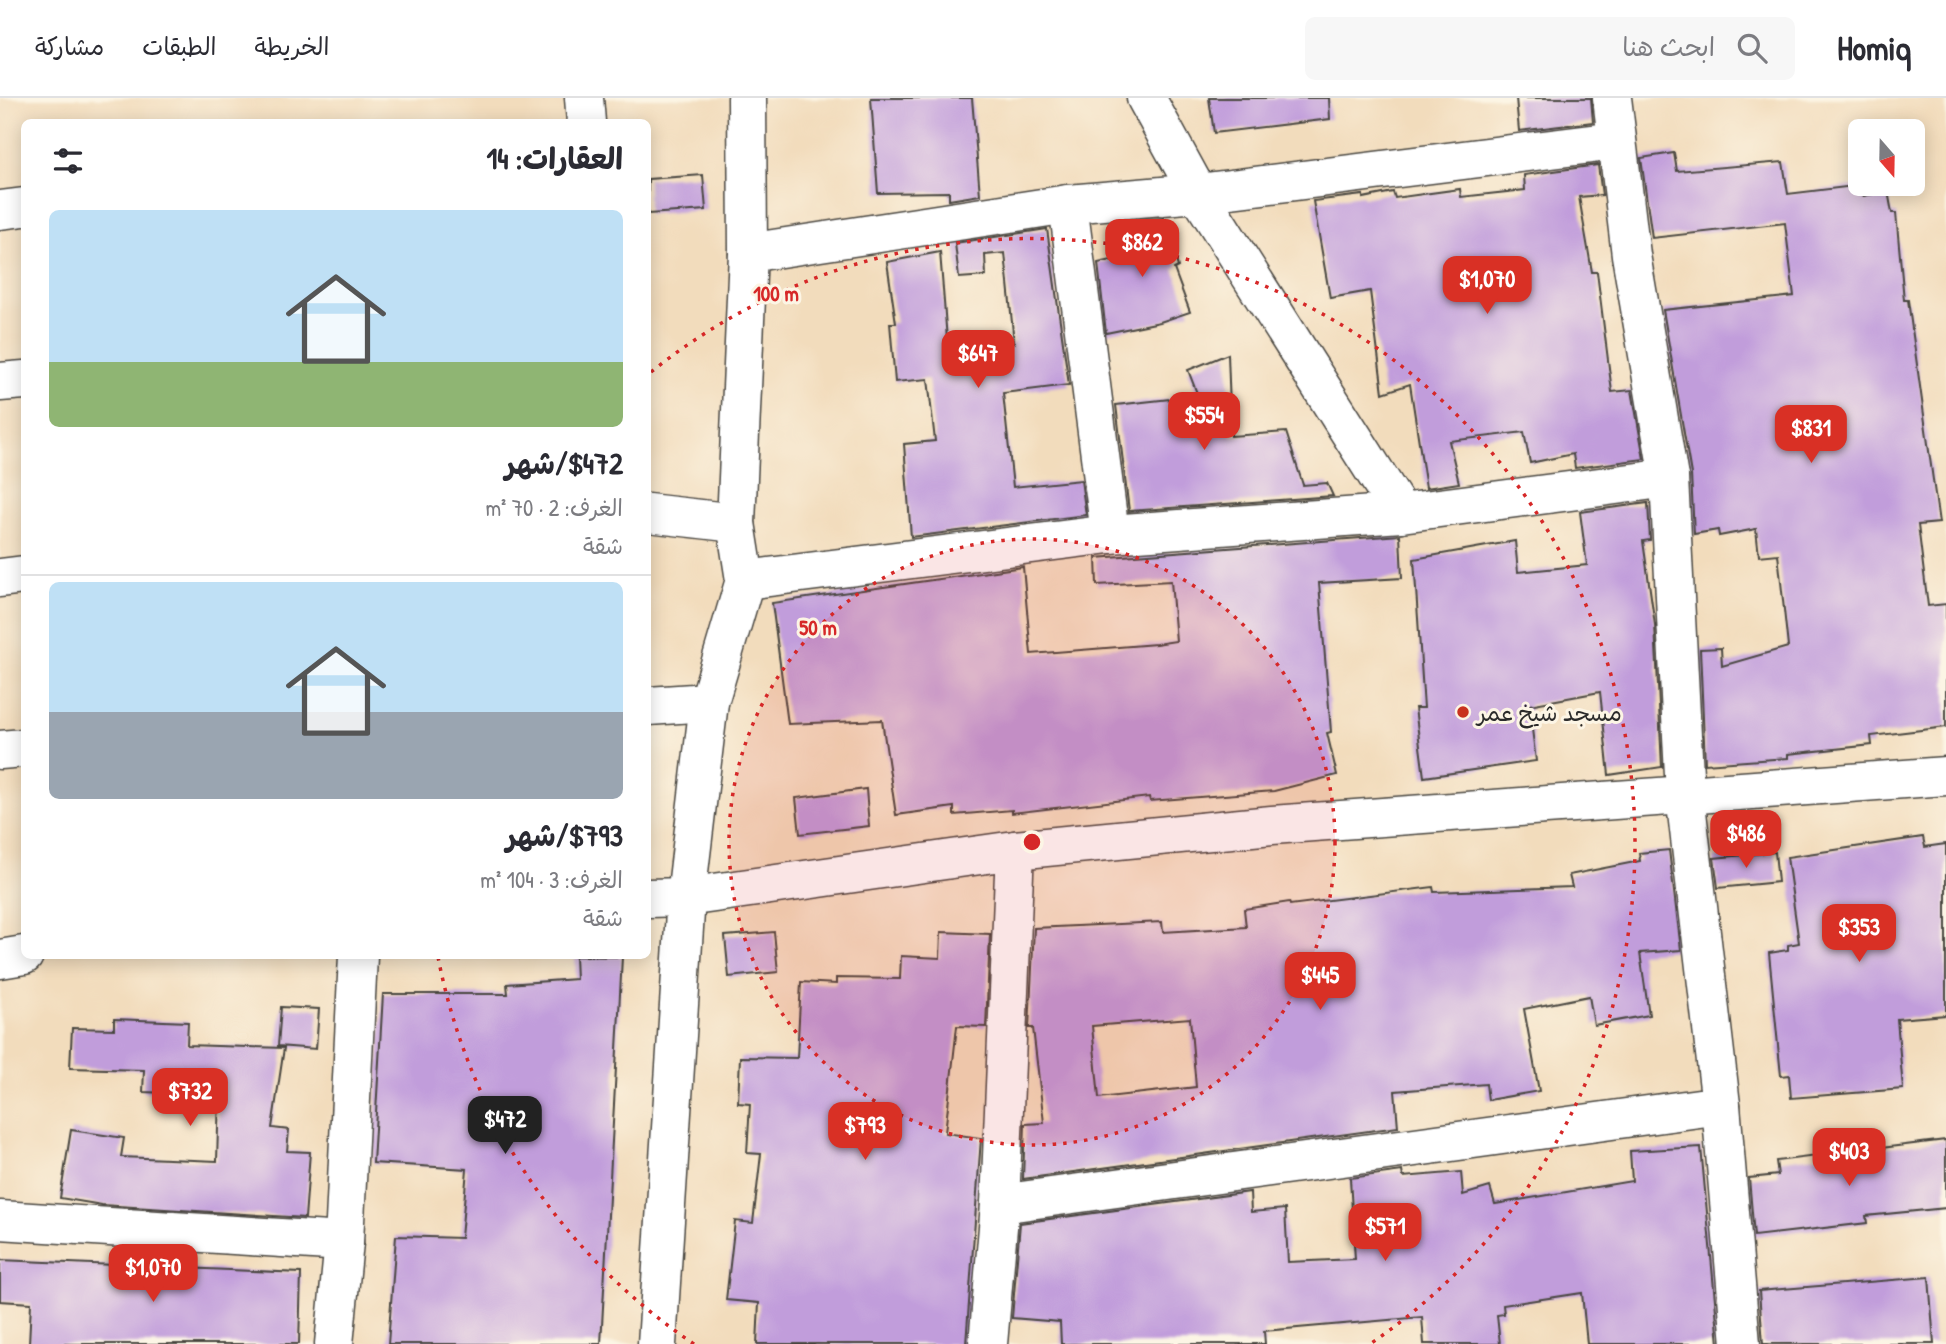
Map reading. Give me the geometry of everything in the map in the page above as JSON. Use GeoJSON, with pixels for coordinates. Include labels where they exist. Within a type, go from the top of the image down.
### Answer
{"type":"FeatureCollection","features":[{"type":"Feature","properties":{"kind":"street"},"geometry":{"type":"LineString","coordinates":[[584,98],[586,119]]}},
{"type":"Feature","properties":{"kind":"street"},"geometry":{"type":"LineString","coordinates":[[657,1344],[686,897],[709,702],[745,580],[736,523],[748,253],[747,98]]}},
{"type":"Feature","properties":{"kind":"street"},"geometry":{"type":"LineString","coordinates":[[1146,98],[1198,193],[1401,513]]}},
{"type":"Feature","properties":{"kind":"street"},"geometry":{"type":"LineString","coordinates":[[1612,98],[1631,255],[1669,478],[1685,795],[1721,1105],[1741,1344]]}},
{"type":"Feature","properties":{"kind":"street"},"geometry":{"type":"LineString","coordinates":[[748,253],[1068,204],[1198,193],[1616,141]]}},
{"type":"Feature","properties":{"kind":"street"},"geometry":{"type":"LineString","coordinates":[[1068,204],[1110,534]]}},
{"type":"Feature","properties":{"kind":"street"},"geometry":{"type":"LineString","coordinates":[[0,210],[21,207]]}},
{"type":"Feature","properties":{"kind":"street"},"geometry":{"type":"LineString","coordinates":[[0,382],[21,380]]}},
{"type":"Feature","properties":{"kind":"street"},"geometry":{"type":"LineString","coordinates":[[745,580],[1110,534],[1401,513],[1669,478]]}},
{"type":"Feature","properties":{"kind":"street"},"geometry":{"type":"LineString","coordinates":[[651,513],[736,523]]}},
{"type":"Feature","properties":{"kind":"street"},"geometry":{"type":"LineString","coordinates":[[0,578],[21,575]]}},
{"type":"Feature","properties":{"kind":"street"},"geometry":{"type":"LineString","coordinates":[[651,706],[709,702]]}},
{"type":"Feature","properties":{"kind":"street"},"geometry":{"type":"LineString","coordinates":[[0,750],[21,748]]}},
{"type":"Feature","properties":{"kind":"street"},"geometry":{"type":"LineString","coordinates":[[651,898],[686,897],[1015,850],[1272,825],[1946,776]]}},
{"type":"Feature","properties":{"kind":"street"},"geometry":{"type":"LineString","coordinates":[[988,1344],[1000,1204],[1015,850]]}},
{"type":"Feature","properties":{"kind":"street"},"geometry":{"type":"LineString","coordinates":[[0,959],[21,956]]}},
{"type":"Feature","properties":{"kind":"street"},"geometry":{"type":"LineString","coordinates":[[334,1344],[344,1242],[358,959]]}},
{"type":"Feature","properties":{"kind":"street"},"geometry":{"type":"LineString","coordinates":[[1000,1204],[1721,1105]]}},
{"type":"Feature","properties":{"kind":"street"},"geometry":{"type":"LineString","coordinates":[[0,1220],[344,1242]]}},
{"type":"Feature","properties":{"kind":"building"},"geometry":{"type":"Polygon","coordinates":[[[871,98],[972,98],[980,195],[949,200],[949,192],[878,193],[871,98]]]}},
{"type":"Feature","properties":{"kind":"building"},"geometry":{"type":"Polygon","coordinates":[[[1209,98],[1329,98],[1330,119],[1214,133],[1209,98]]]}},
{"type":"Feature","properties":{"kind":"building"},"geometry":{"type":"Polygon","coordinates":[[[1516,98],[1591,98],[1593,122],[1519,131],[1516,98]]]}},
{"type":"Feature","properties":{"kind":"building"},"geometry":{"type":"Polygon","coordinates":[[[1674,153],[1677,171],[1783,162],[1788,194],[1848,187],[1848,196],[1889,196],[1892,213],[1896,213],[1904,300],[1908,300],[1939,523],[1918,525],[1928,606],[1946,604],[1946,727],[1871,736],[1872,745],[1788,754],[1788,758],[1705,764],[1700,649],[1721,648],[1722,666],[1788,647],[1778,554],[1759,556],[1756,529],[1719,536],[1718,530],[1694,534],[1691,474],[1663,310],[1794,296],[1785,223],[1652,238],[1641,158],[1674,153]]]}},
{"type":"Feature","properties":{"kind":"building"},"geometry":{"type":"Polygon","coordinates":[[[1598,165],[1602,195],[1579,197],[1592,272],[1597,272],[1612,392],[1632,390],[1644,459],[1575,468],[1573,454],[1530,463],[1524,432],[1449,441],[1459,483],[1426,488],[1410,384],[1383,393],[1370,291],[1330,298],[1313,201],[1363,195],[1363,198],[1393,192],[1395,198],[1460,189],[1461,197],[1525,190],[1524,175],[1598,165]]]}},
{"type":"Feature","properties":{"kind":"building"},"geometry":{"type":"Polygon","coordinates":[[[703,175],[706,210],[651,214],[651,179],[703,175]]]}},
{"type":"Feature","properties":{"kind":"building"},"geometry":{"type":"Polygon","coordinates":[[[1164,218],[1178,267],[1174,269],[1190,312],[1160,322],[1106,333],[1098,263],[1126,257],[1119,222],[1164,218]]]}},
{"type":"Feature","properties":{"kind":"building"},"geometry":{"type":"Polygon","coordinates":[[[1047,229],[1069,385],[1003,393],[1013,487],[1081,480],[1086,515],[911,537],[904,444],[935,441],[928,379],[895,382],[890,323],[896,323],[887,262],[940,252],[948,352],[1014,343],[1005,253],[985,255],[986,276],[959,278],[955,243],[1047,229]]]}},
{"type":"Feature","properties":{"kind":"building"},"geometry":{"type":"Polygon","coordinates":[[[1228,354],[1231,436],[1286,432],[1303,485],[1327,483],[1333,496],[1129,511],[1116,405],[1198,396],[1188,370],[1228,354]]]}},
{"type":"Feature","properties":{"kind":"building"},"geometry":{"type":"Polygon","coordinates":[[[1648,503],[1650,540],[1643,541],[1655,625],[1662,767],[1609,775],[1600,692],[1529,705],[1536,761],[1424,777],[1415,708],[1424,708],[1414,559],[1515,541],[1518,572],[1587,565],[1580,512],[1648,503]]]}},
{"type":"Feature","properties":{"kind":"building"},"geometry":{"type":"Polygon","coordinates":[[[1400,535],[1402,578],[1319,583],[1331,732],[1327,733],[1337,775],[1274,791],[1150,801],[1149,797],[1012,813],[1012,810],[954,815],[954,807],[896,815],[882,720],[788,724],[772,603],[1023,567],[1031,654],[1156,644],[1176,641],[1171,581],[1097,585],[1096,558],[1400,535]]]}},
{"type":"Feature","properties":{"kind":"building"},"geometry":{"type":"Polygon","coordinates":[[[866,789],[869,826],[800,834],[796,798],[866,789]]]}},
{"type":"Feature","properties":{"kind":"building"},"geometry":{"type":"Polygon","coordinates":[[[1923,837],[1925,847],[1946,844],[1946,1015],[1897,1019],[1903,1089],[1791,1098],[1789,1075],[1781,1076],[1769,953],[1788,950],[1788,945],[1799,943],[1787,857],[1923,837]]]}},
{"type":"Feature","properties":{"kind":"building"},"geometry":{"type":"Polygon","coordinates":[[[1669,850],[1681,950],[1640,953],[1649,1015],[1594,1025],[1589,996],[1524,1009],[1539,1091],[1488,1100],[1486,1084],[1395,1091],[1398,1127],[1023,1179],[1025,1124],[1044,1123],[1033,1028],[1029,1028],[1034,928],[1162,922],[1163,932],[1246,927],[1244,909],[1289,902],[1290,905],[1433,887],[1434,892],[1572,887],[1569,875],[1640,861],[1639,853],[1669,850]],[[1190,1018],[1092,1026],[1099,1098],[1196,1087],[1190,1018]]]}},
{"type":"Feature","properties":{"kind":"building"},"geometry":{"type":"Polygon","coordinates":[[[1775,852],[1778,882],[1718,888],[1714,858],[1775,852]]]}},
{"type":"Feature","properties":{"kind":"building"},"geometry":{"type":"Polygon","coordinates":[[[774,932],[778,972],[729,977],[725,936],[774,932]]]}},
{"type":"Feature","properties":{"kind":"building"},"geometry":{"type":"Polygon","coordinates":[[[941,932],[990,934],[986,1027],[957,1026],[945,1133],[981,1138],[966,1344],[757,1344],[759,1303],[726,1300],[735,1221],[753,1223],[761,1154],[747,1153],[750,1104],[738,1103],[740,1057],[797,1058],[801,982],[836,984],[836,978],[900,979],[901,956],[940,958],[941,932]]]}},
{"type":"Feature","properties":{"kind":"building"},"geometry":{"type":"Polygon","coordinates":[[[575,959],[622,959],[601,1344],[388,1344],[396,1236],[461,1238],[467,1169],[373,1163],[383,994],[508,994],[507,984],[576,979],[575,959]]]}},
{"type":"Feature","properties":{"kind":"building"},"geometry":{"type":"Polygon","coordinates":[[[281,1007],[319,1009],[316,1049],[278,1046],[281,1007]]]}},
{"type":"Feature","properties":{"kind":"building"},"geometry":{"type":"Polygon","coordinates":[[[114,1019],[188,1022],[187,1045],[284,1048],[272,1128],[289,1130],[287,1151],[310,1152],[305,1218],[102,1205],[60,1198],[71,1130],[124,1138],[121,1157],[217,1161],[219,1095],[143,1092],[144,1070],[70,1068],[72,1028],[114,1029],[114,1019]]]}},
{"type":"Feature","properties":{"kind":"building"},"geometry":{"type":"Polygon","coordinates":[[[1946,1140],[1946,1208],[1866,1216],[1867,1223],[1754,1236],[1749,1178],[1778,1175],[1776,1161],[1946,1140]]]}},
{"type":"Feature","properties":{"kind":"building"},"geometry":{"type":"Polygon","coordinates":[[[1701,1147],[1719,1344],[1587,1344],[1582,1293],[1503,1305],[1504,1314],[1497,1315],[1500,1344],[1424,1344],[1422,1317],[1264,1331],[1265,1344],[1061,1344],[1060,1322],[1012,1318],[1020,1223],[1250,1192],[1251,1212],[1285,1209],[1288,1262],[1355,1259],[1350,1178],[1402,1171],[1403,1177],[1461,1172],[1463,1195],[1490,1187],[1495,1204],[1632,1181],[1630,1151],[1701,1147]]]}},
{"type":"Feature","properties":{"kind":"building"},"geometry":{"type":"Polygon","coordinates":[[[0,1260],[301,1273],[299,1344],[29,1344],[31,1303],[0,1301],[0,1260]]]}},
{"type":"Feature","properties":{"kind":"building"},"geometry":{"type":"Polygon","coordinates":[[[1929,1277],[1934,1344],[1763,1344],[1759,1291],[1929,1277]]]}},
{"type":"Feature","properties":{"kind":"place","name":"مسجد شيخ عمر"},"geometry":{"type":"Point","coordinates":[1463,712]}}]}
